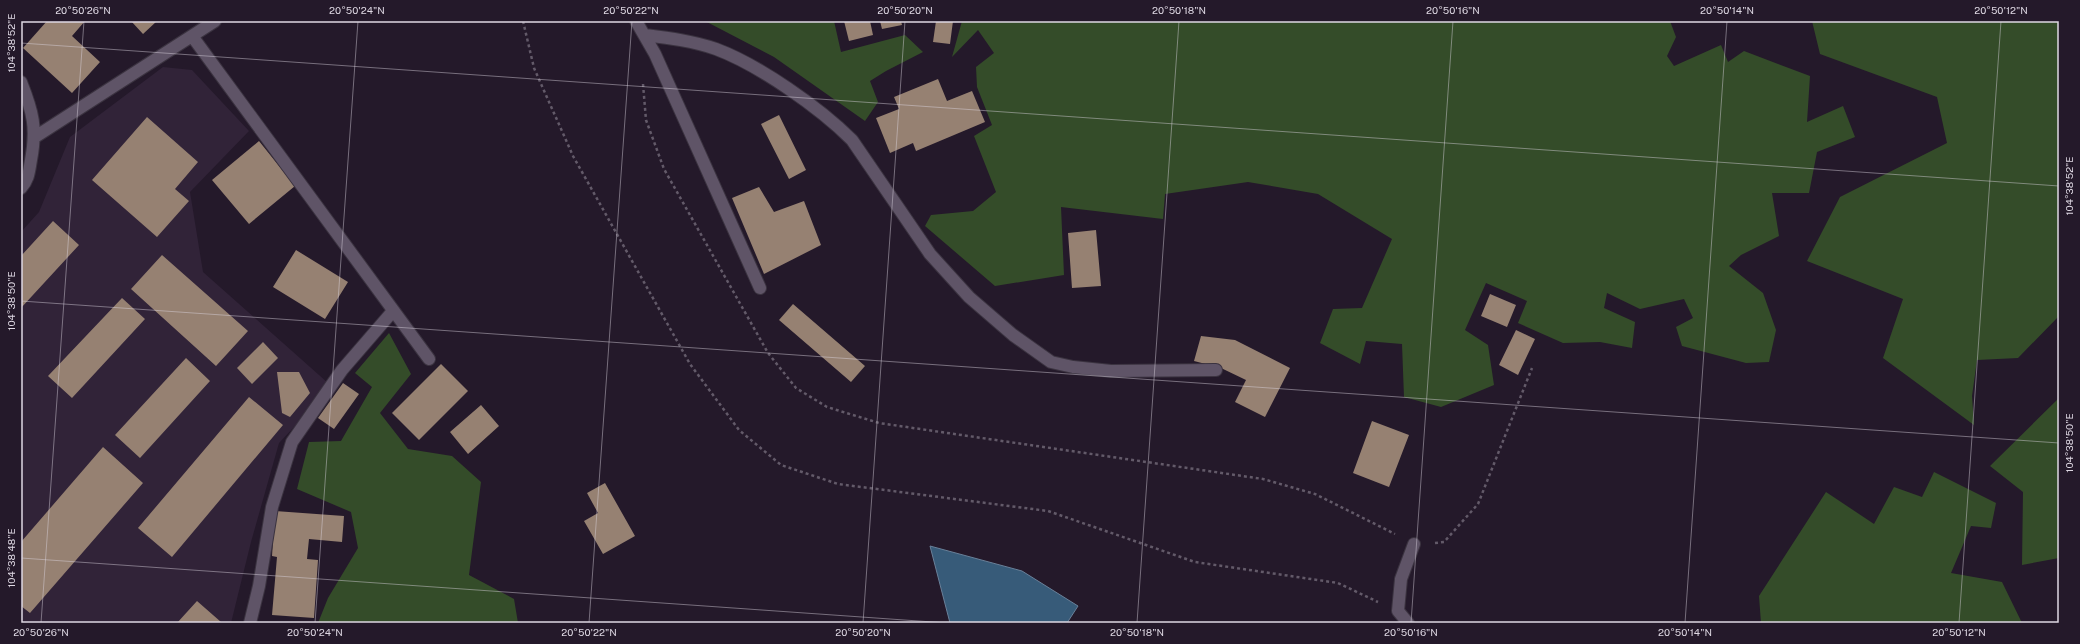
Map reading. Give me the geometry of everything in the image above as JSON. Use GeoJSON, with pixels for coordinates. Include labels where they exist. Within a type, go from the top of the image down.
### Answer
{"type":"FeatureCollection","features":[{"type":"Feature","properties":{"kind":"street"},"geometry":{"type":"LineString","coordinates":[[35,137],[215,21]]}},
{"type":"Feature","properties":{"kind":"street"},"geometry":{"type":"LineString","coordinates":[[636,21],[655,54],[760,288]]}},
{"type":"Feature","properties":{"kind":"street"},"geometry":{"type":"LineString","coordinates":[[644,35],[686,40],[717,50],[779,83],[837,125],[852,140],[930,254],[968,297],[1013,335],[1051,362],[1073,367],[1111,371],[1216,370]]}},
{"type":"Feature","properties":{"kind":"street"},"geometry":{"type":"LineString","coordinates":[[192,36],[429,360]]}},
{"type":"Feature","properties":{"kind":"street"},"geometry":{"type":"LineString","coordinates":[[21,82],[30,105],[35,137],[28,180],[21,188]]}},
{"type":"Feature","properties":{"kind":"street"},"geometry":{"type":"LineString","coordinates":[[250,623],[259,586],[272,507],[292,442],[342,370],[393,311]]}},
{"type":"Feature","properties":{"kind":"street"},"geometry":{"type":"LineString","coordinates":[[1408,623],[1398,611],[1400,579],[1414,544]]}},
{"type":"Feature","properties":{"kind":"path"},"geometry":{"type":"LineString","coordinates":[[523,21],[534,68],[574,156],[690,364],[739,430],[781,465],[838,484],[1048,511],[1195,562],[1338,584],[1398,611]]}},
{"type":"Feature","properties":{"kind":"path"},"geometry":{"type":"LineString","coordinates":[[642,79],[646,120],[664,169],[768,353],[796,388],[827,407],[879,423],[1262,479],[1315,494],[1414,544],[1444,542],[1478,504],[1532,368]]}},
{"type":"Feature","properties":{"kind":"shaded area"},"geometry":{"type":"Polygon","coordinates":[[[163,67],[192,70],[249,131],[190,192],[203,272],[328,383],[296,425],[279,443],[251,542],[231,623],[21,623],[21,232],[39,212],[70,137],[163,67]]]}},
{"type":"Feature","properties":{"kind":"green space"},"geometry":{"type":"Polygon","coordinates":[[[705,21],[834,21],[841,52],[905,35],[923,52],[870,81],[878,102],[865,121],[774,57],[705,21]]]}},
{"type":"Feature","properties":{"kind":"green space"},"geometry":{"type":"Polygon","coordinates":[[[962,21],[1670,21],[1676,37],[1667,56],[1674,66],[1721,45],[1728,62],[1744,51],[1810,76],[1807,122],[1843,106],[1855,137],[1817,152],[1809,193],[1772,193],[1779,236],[1741,255],[1729,266],[1763,293],[1776,330],[1769,362],[1746,363],[1682,346],[1676,327],[1693,318],[1684,299],[1640,309],[1607,293],[1604,308],[1635,322],[1632,348],[1600,342],[1563,343],[1518,323],[1527,301],[1486,283],[1465,330],[1488,345],[1494,385],[1441,407],[1404,397],[1402,344],[1366,341],[1360,364],[1320,343],[1333,309],[1362,308],[1392,239],[1318,194],[1248,182],[1165,194],[1163,219],[1061,207],[1064,275],[995,286],[925,226],[931,215],[973,211],[996,192],[974,136],[992,125],[977,87],[976,67],[994,53],[978,30],[952,57],[962,21]]]}},
{"type":"Feature","properties":{"kind":"green space"},"geometry":{"type":"Polygon","coordinates":[[[1812,21],[2059,21],[2059,316],[2018,358],[1977,360],[1972,396],[1974,425],[1883,358],[1903,299],[1807,261],[1840,197],[1947,143],[1937,97],[1820,54],[1812,21]]]}},
{"type":"Feature","properties":{"kind":"green space"},"geometry":{"type":"Polygon","coordinates":[[[389,333],[411,374],[380,413],[408,449],[452,456],[481,482],[469,575],[514,599],[518,623],[318,623],[328,598],[358,548],[351,512],[297,489],[309,442],[341,441],[372,387],[355,373],[389,333]]]}},
{"type":"Feature","properties":{"kind":"green space"},"geometry":{"type":"Polygon","coordinates":[[[2059,398],[2059,558],[2022,565],[2023,492],[1990,466],[2059,398]]]}},
{"type":"Feature","properties":{"kind":"green space"},"geometry":{"type":"Polygon","coordinates":[[[1934,472],[1996,503],[1991,528],[1971,526],[1951,573],[2002,582],[2022,623],[1761,623],[1759,596],[1826,492],[1874,524],[1894,487],[1922,497],[1934,472]]]}},
{"type":"Feature","properties":{"kind":"water"},"geometry":{"type":"Polygon","coordinates":[[[930,546],[1022,571],[1078,606],[1067,623],[950,623],[930,546]]]}},
{"type":"Feature","properties":{"kind":"building"},"geometry":{"type":"Polygon","coordinates":[[[47,21],[85,21],[72,36],[100,62],[72,93],[23,48],[47,21]]]}},
{"type":"Feature","properties":{"kind":"building"},"geometry":{"type":"Polygon","coordinates":[[[131,21],[157,21],[143,34],[131,21]]]}},
{"type":"Feature","properties":{"kind":"building"},"geometry":{"type":"Polygon","coordinates":[[[844,21],[870,21],[873,35],[849,41],[844,21]]]}},
{"type":"Feature","properties":{"kind":"building"},"geometry":{"type":"Polygon","coordinates":[[[880,21],[901,21],[902,25],[882,29],[880,21]]]}},
{"type":"Feature","properties":{"kind":"building"},"geometry":{"type":"Polygon","coordinates":[[[936,21],[953,21],[950,44],[933,42],[936,21]]]}},
{"type":"Feature","properties":{"kind":"building"},"geometry":{"type":"Polygon","coordinates":[[[938,79],[947,101],[972,91],[985,122],[916,151],[913,143],[890,153],[876,118],[899,109],[894,97],[938,79]]]}},
{"type":"Feature","properties":{"kind":"building"},"geometry":{"type":"Polygon","coordinates":[[[779,115],[806,170],[789,179],[761,124],[779,115]]]}},
{"type":"Feature","properties":{"kind":"building"},"geometry":{"type":"Polygon","coordinates":[[[147,117],[198,162],[175,189],[189,201],[157,237],[92,180],[147,117]]]}},
{"type":"Feature","properties":{"kind":"building"},"geometry":{"type":"Polygon","coordinates":[[[259,141],[295,186],[249,224],[212,180],[259,141]]]}},
{"type":"Feature","properties":{"kind":"building"},"geometry":{"type":"Polygon","coordinates":[[[759,187],[774,212],[804,201],[821,245],[764,274],[732,198],[759,187]]]}},
{"type":"Feature","properties":{"kind":"building"},"geometry":{"type":"Polygon","coordinates":[[[53,221],[79,245],[21,308],[21,256],[53,221]]]}},
{"type":"Feature","properties":{"kind":"building"},"geometry":{"type":"Polygon","coordinates":[[[1096,230],[1101,286],[1072,288],[1068,233],[1096,230]]]}},
{"type":"Feature","properties":{"kind":"building"},"geometry":{"type":"Polygon","coordinates":[[[296,250],[348,282],[325,319],[273,287],[296,250]]]}},
{"type":"Feature","properties":{"kind":"building"},"geometry":{"type":"Polygon","coordinates":[[[162,255],[248,331],[216,366],[131,289],[162,255]]]}},
{"type":"Feature","properties":{"kind":"building"},"geometry":{"type":"Polygon","coordinates":[[[1490,294],[1516,305],[1507,327],[1481,316],[1490,294]]]}},
{"type":"Feature","properties":{"kind":"building"},"geometry":{"type":"Polygon","coordinates":[[[122,298],[145,319],[72,398],[48,376],[122,298]]]}},
{"type":"Feature","properties":{"kind":"building"},"geometry":{"type":"Polygon","coordinates":[[[793,304],[865,366],[851,382],[779,320],[793,304]]]}},
{"type":"Feature","properties":{"kind":"building"},"geometry":{"type":"Polygon","coordinates":[[[1516,330],[1535,339],[1518,375],[1499,365],[1516,330]]]}},
{"type":"Feature","properties":{"kind":"building"},"geometry":{"type":"Polygon","coordinates":[[[1201,336],[1235,340],[1290,368],[1265,417],[1235,402],[1246,380],[1221,368],[1194,361],[1201,336]]]}},
{"type":"Feature","properties":{"kind":"building"},"geometry":{"type":"Polygon","coordinates":[[[263,342],[278,358],[252,384],[237,368],[263,342]]]}},
{"type":"Feature","properties":{"kind":"building"},"geometry":{"type":"Polygon","coordinates":[[[186,358],[210,381],[140,458],[115,435],[186,358]]]}},
{"type":"Feature","properties":{"kind":"building"},"geometry":{"type":"Polygon","coordinates":[[[441,364],[468,391],[419,440],[392,413],[441,364]]]}},
{"type":"Feature","properties":{"kind":"building"},"geometry":{"type":"Polygon","coordinates":[[[277,372],[299,372],[310,393],[290,417],[282,413],[277,372]]]}},
{"type":"Feature","properties":{"kind":"building"},"geometry":{"type":"Polygon","coordinates":[[[343,383],[359,394],[334,429],[318,418],[343,383]]]}},
{"type":"Feature","properties":{"kind":"building"},"geometry":{"type":"Polygon","coordinates":[[[249,397],[283,425],[172,557],[138,528],[249,397]]]}},
{"type":"Feature","properties":{"kind":"building"},"geometry":{"type":"Polygon","coordinates":[[[481,405],[499,426],[468,454],[450,432],[481,405]]]}},
{"type":"Feature","properties":{"kind":"building"},"geometry":{"type":"Polygon","coordinates":[[[1372,421],[1409,435],[1389,487],[1353,473],[1372,421]]]}},
{"type":"Feature","properties":{"kind":"building"},"geometry":{"type":"Polygon","coordinates":[[[103,447],[143,483],[30,613],[21,606],[21,542],[103,447]]]}},
{"type":"Feature","properties":{"kind":"building"},"geometry":{"type":"Polygon","coordinates":[[[605,483],[635,536],[603,554],[584,521],[598,513],[587,493],[605,483]]]}},
{"type":"Feature","properties":{"kind":"building"},"geometry":{"type":"Polygon","coordinates":[[[275,511],[344,516],[342,542],[309,539],[307,559],[318,560],[314,618],[272,615],[277,557],[272,556],[275,511]]]}},
{"type":"Feature","properties":{"kind":"building"},"geometry":{"type":"Polygon","coordinates":[[[197,601],[221,622],[177,623],[197,601]]]}}]}
